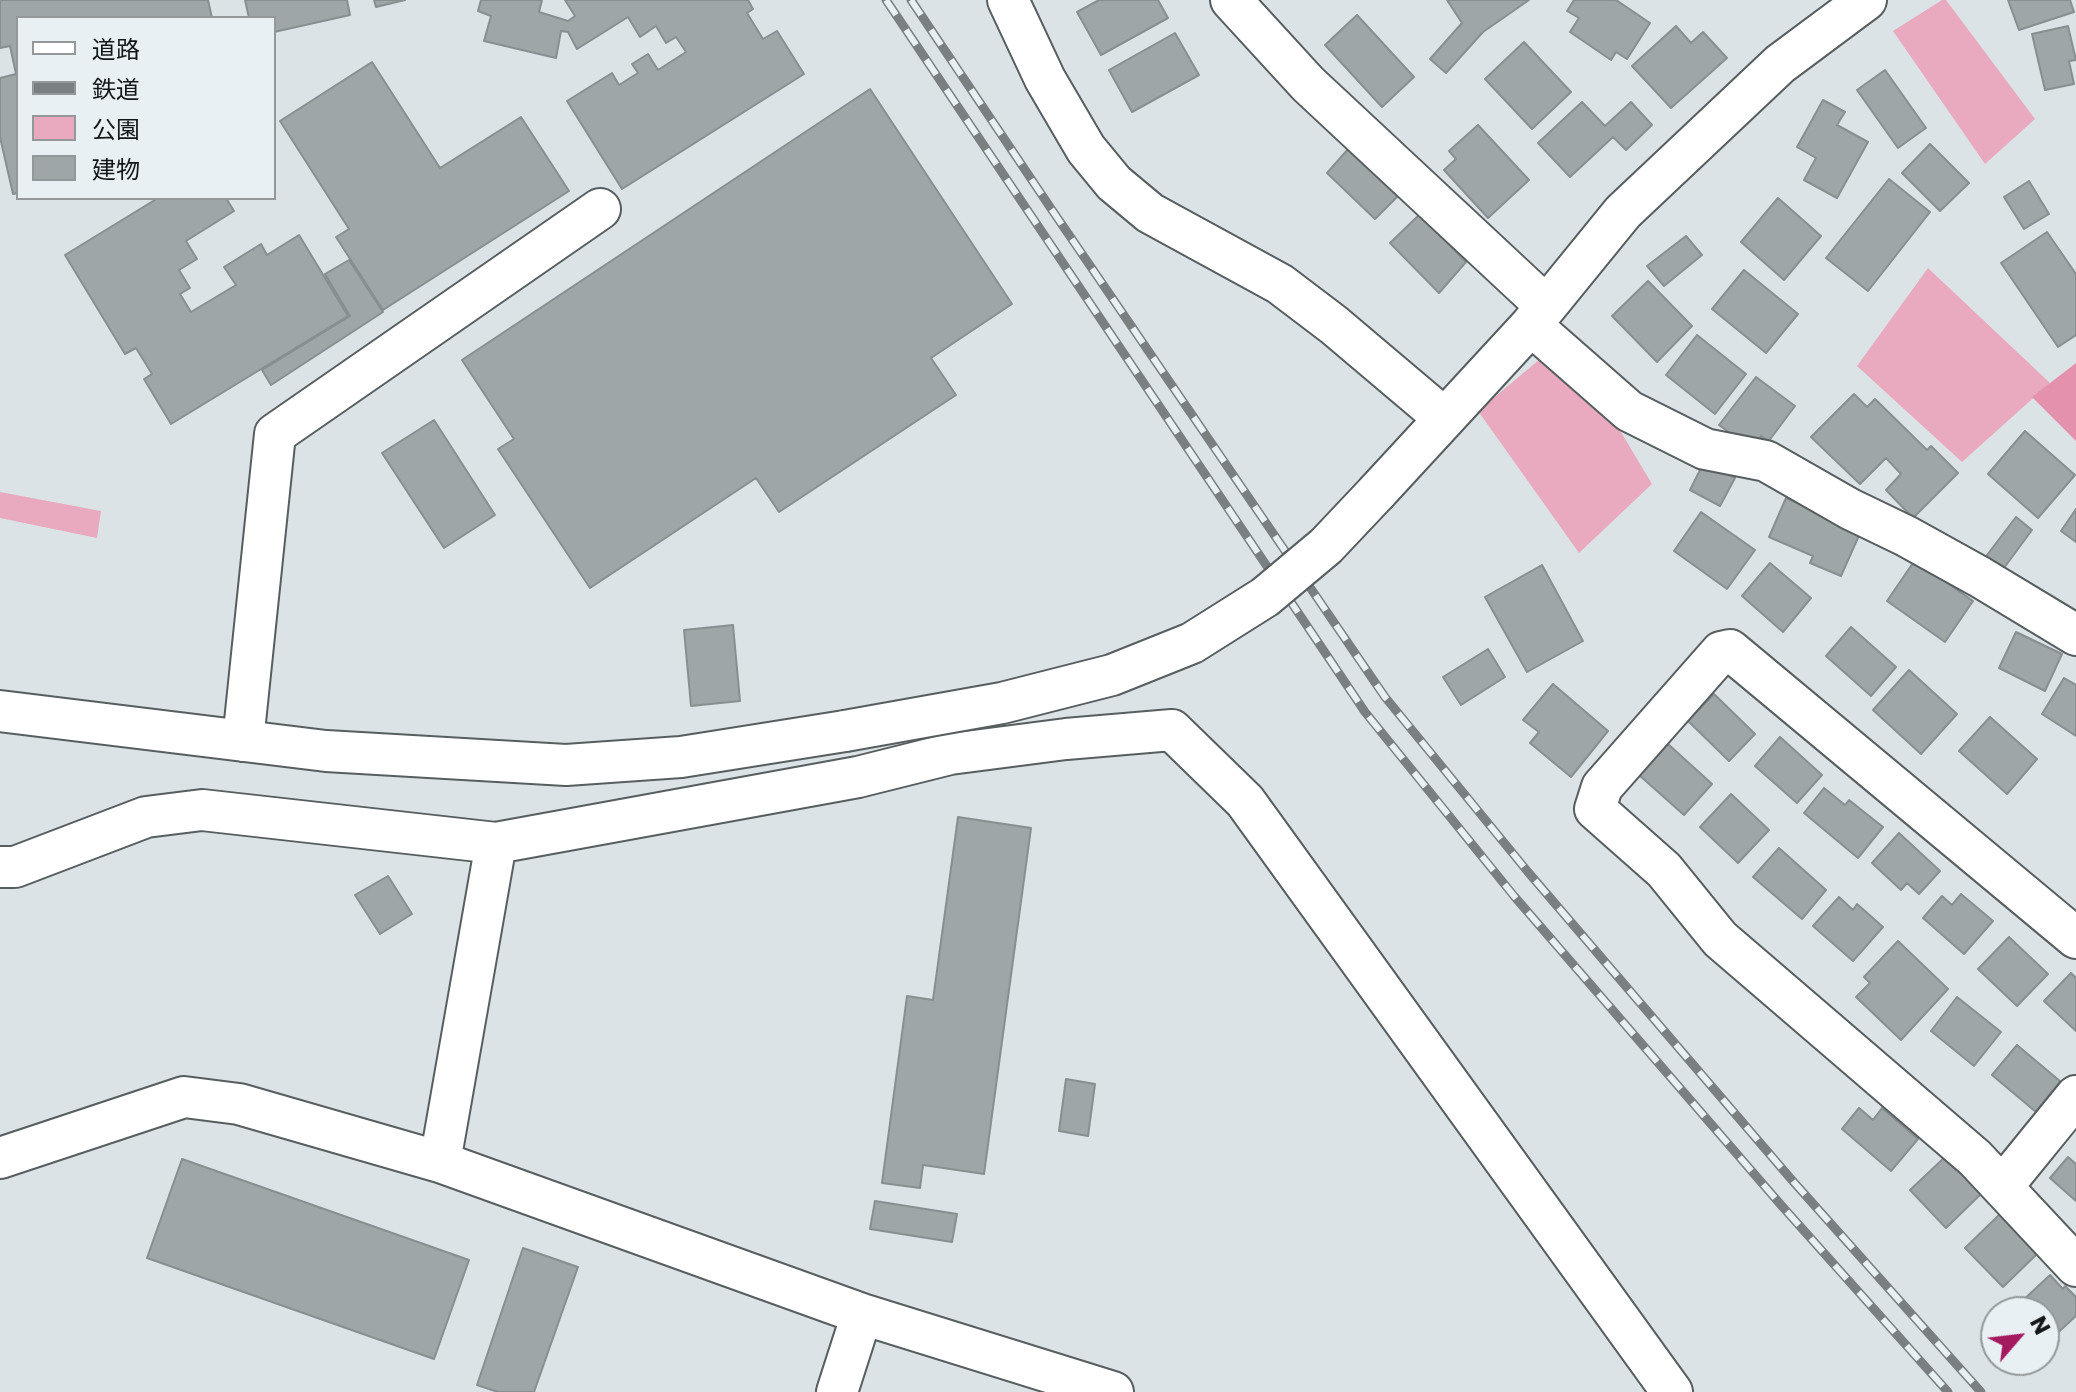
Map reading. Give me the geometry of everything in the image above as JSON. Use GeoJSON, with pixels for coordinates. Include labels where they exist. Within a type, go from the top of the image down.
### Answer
{"type":"FeatureCollection","features":[{"type":"Feature","properties":{"kind":"street"},"geometry":{"type":"LineString","coordinates":[[1008,0],[1045,79],[1086,149],[1114,183],[1150,213],[1280,284],[1334,325],[1444,418]]}},
{"type":"Feature","properties":{"kind":"street"},"geometry":{"type":"LineString","coordinates":[[1231,0],[1308,84],[1539,315],[1629,411],[1705,449],[1766,461],[1968,570],[2076,635]]}},
{"type":"Feature","properties":{"kind":"street"},"geometry":{"type":"LineString","coordinates":[[0,711],[326,751],[566,765],[681,757],[845,731],[1002,703],[1112,675],[1192,643],[1265,597],[1326,546],[1539,315],[1623,212],[1780,64],[1866,0]]}},
{"type":"Feature","properties":{"kind":"street"},"geometry":{"type":"LineString","coordinates":[[243,741],[275,434],[600,209]]}},
{"type":"Feature","properties":{"kind":"street"},"geometry":{"type":"LineString","coordinates":[[2076,938],[1730,650],[1721,652],[1602,787],[1595,809],[1664,870],[1720,939],[1975,1158],[2076,1266]]}},
{"type":"Feature","properties":{"kind":"street"},"geometry":{"type":"LineString","coordinates":[[0,867],[15,867],[146,817],[202,810],[496,843],[858,777],[950,754],[1066,739],[1172,730],[1245,801],[1672,1392]]}},
{"type":"Feature","properties":{"kind":"street"},"geometry":{"type":"LineString","coordinates":[[440,1162],[496,843]]}},
{"type":"Feature","properties":{"kind":"street"},"geometry":{"type":"LineString","coordinates":[[2002,1187],[2076,1096]]}},
{"type":"Feature","properties":{"kind":"street"},"geometry":{"type":"LineString","coordinates":[[0,1158],[184,1097],[239,1104],[440,1162],[862,1314],[1113,1392]]}},
{"type":"Feature","properties":{"kind":"street"},"geometry":{"type":"LineString","coordinates":[[837,1392],[862,1314]]}},
{"type":"Feature","properties":{"kind":"green space"},"geometry":{"type":"Polygon","coordinates":[[[1946,0],[2035,119],[1985,164],[1893,31],[1946,0]]]}},
{"type":"Feature","properties":{"kind":"green space"},"geometry":{"type":"Polygon","coordinates":[[[1928,268],[2050,383],[1962,462],[1857,366],[1928,268]]]}},
{"type":"Feature","properties":{"kind":"green space"},"geometry":{"type":"Polygon","coordinates":[[[1540,359],[1606,407],[1652,484],[1579,553],[1478,411],[1540,359]]]}},
{"type":"Feature","properties":{"kind":"green space"},"geometry":{"type":"Polygon","coordinates":[[[0,492],[101,511],[97,538],[0,518],[0,492]]]}},
{"type":"Feature","properties":{"kind":"shaded area"},"geometry":{"type":"Polygon","coordinates":[[[2076,363],[2076,441],[2032,397],[2076,363]]]}},
{"type":"Feature","properties":{"kind":"building"},"geometry":{"type":"Polygon","coordinates":[[[0,0],[208,0],[212,16],[16,16],[16,74],[10,46],[0,48],[0,0]]]}},
{"type":"Feature","properties":{"kind":"building"},"geometry":{"type":"Polygon","coordinates":[[[245,0],[347,0],[350,15],[276,32],[276,16],[249,16],[245,0]]]}},
{"type":"Feature","properties":{"kind":"building"},"geometry":{"type":"Polygon","coordinates":[[[374,0],[405,0],[376,7],[374,0]]]}},
{"type":"Feature","properties":{"kind":"building"},"geometry":{"type":"Polygon","coordinates":[[[481,0],[542,0],[539,12],[568,21],[575,16],[565,0],[748,0],[753,9],[747,13],[763,39],[777,31],[804,74],[622,189],[567,101],[612,73],[619,85],[638,73],[632,64],[648,54],[658,70],[686,52],[676,37],[666,43],[656,26],[640,37],[628,17],[577,49],[568,32],[561,31],[556,58],[484,41],[491,16],[478,11],[481,0]]]}},
{"type":"Feature","properties":{"kind":"building"},"geometry":{"type":"Polygon","coordinates":[[[1099,0],[1158,0],[1168,18],[1101,55],[1077,12],[1099,0]]]}},
{"type":"Feature","properties":{"kind":"building"},"geometry":{"type":"Polygon","coordinates":[[[1447,0],[1529,0],[1483,32],[1446,73],[1430,59],[1462,23],[1447,0]]]}},
{"type":"Feature","properties":{"kind":"building"},"geometry":{"type":"Polygon","coordinates":[[[1574,0],[1616,0],[1650,23],[1627,59],[1616,52],[1611,60],[1570,32],[1579,18],[1567,11],[1574,0]]]}},
{"type":"Feature","properties":{"kind":"building"},"geometry":{"type":"Polygon","coordinates":[[[2008,0],[2070,0],[2074,12],[2019,30],[2008,0]]]}},
{"type":"Feature","properties":{"kind":"building"},"geometry":{"type":"Polygon","coordinates":[[[1357,15],[1414,77],[1382,107],[1325,45],[1357,15]]]}},
{"type":"Feature","properties":{"kind":"building"},"geometry":{"type":"Polygon","coordinates":[[[1676,26],[1691,43],[1703,32],[1727,58],[1671,108],[1632,66],[1676,26]]]}},
{"type":"Feature","properties":{"kind":"building"},"geometry":{"type":"Polygon","coordinates":[[[2068,26],[2076,60],[2069,61],[2074,84],[2045,90],[2032,34],[2068,26]]]}},
{"type":"Feature","properties":{"kind":"building"},"geometry":{"type":"Polygon","coordinates":[[[1175,33],[1199,75],[1132,112],[1109,70],[1175,33]]]}},
{"type":"Feature","properties":{"kind":"building"},"geometry":{"type":"Polygon","coordinates":[[[1524,42],[1571,92],[1532,129],[1485,79],[1524,42]]]}},
{"type":"Feature","properties":{"kind":"building"},"geometry":{"type":"Polygon","coordinates":[[[372,62],[440,168],[521,117],[569,191],[383,310],[336,237],[349,229],[280,121],[372,62]]]}},
{"type":"Feature","properties":{"kind":"building"},"geometry":{"type":"Polygon","coordinates":[[[1885,70],[1926,128],[1898,148],[1857,90],[1885,70]]]}},
{"type":"Feature","properties":{"kind":"building"},"geometry":{"type":"Polygon","coordinates":[[[16,74],[16,193],[13,194],[0,137],[0,78],[16,74]]]}},
{"type":"Feature","properties":{"kind":"building"},"geometry":{"type":"Polygon","coordinates":[[[870,89],[1012,304],[931,358],[956,395],[779,512],[756,478],[590,588],[498,449],[514,439],[462,360],[870,89]]]}},
{"type":"Feature","properties":{"kind":"building"},"geometry":{"type":"Polygon","coordinates":[[[1823,100],[1845,112],[1837,125],[1868,142],[1837,198],[1804,180],[1816,158],[1797,147],[1823,100]]]}},
{"type":"Feature","properties":{"kind":"building"},"geometry":{"type":"Polygon","coordinates":[[[1582,102],[1605,126],[1631,102],[1652,125],[1626,150],[1613,137],[1570,177],[1538,143],[1582,102]]]}},
{"type":"Feature","properties":{"kind":"building"},"geometry":{"type":"Polygon","coordinates":[[[1478,125],[1529,180],[1488,218],[1444,170],[1456,159],[1449,151],[1478,125]]]}},
{"type":"Feature","properties":{"kind":"building"},"geometry":{"type":"Polygon","coordinates":[[[1930,144],[1969,183],[1940,211],[1902,173],[1930,144]]]}},
{"type":"Feature","properties":{"kind":"building"},"geometry":{"type":"Polygon","coordinates":[[[1349,148],[1400,194],[1375,219],[1327,173],[1349,148]]]}},
{"type":"Feature","properties":{"kind":"building"},"geometry":{"type":"Polygon","coordinates":[[[1889,179],[1930,212],[1868,291],[1826,258],[1889,179]]]}},
{"type":"Feature","properties":{"kind":"building"},"geometry":{"type":"Polygon","coordinates":[[[2029,181],[2049,214],[2024,229],[2004,197],[2029,181]]]}},
{"type":"Feature","properties":{"kind":"building"},"geometry":{"type":"Polygon","coordinates":[[[1778,198],[1821,236],[1784,280],[1741,242],[1778,198]]]}},
{"type":"Feature","properties":{"kind":"building"},"geometry":{"type":"Polygon","coordinates":[[[155,200],[227,200],[234,211],[186,241],[197,259],[179,270],[190,288],[180,294],[191,312],[236,285],[224,267],[261,244],[267,255],[299,235],[348,316],[171,424],[144,379],[152,374],[136,348],[125,354],[65,255],[155,200]]]}},
{"type":"Feature","properties":{"kind":"building"},"geometry":{"type":"Polygon","coordinates":[[[1420,214],[1466,262],[1439,293],[1390,243],[1420,214]]]}},
{"type":"Feature","properties":{"kind":"building"},"geometry":{"type":"Polygon","coordinates":[[[2047,232],[2076,274],[2076,335],[2058,347],[2001,263],[2047,232]]]}},
{"type":"Feature","properties":{"kind":"building"},"geometry":{"type":"Polygon","coordinates":[[[1686,236],[1702,255],[1664,286],[1647,266],[1686,236]]]}},
{"type":"Feature","properties":{"kind":"building"},"geometry":{"type":"Polygon","coordinates":[[[349,260],[383,312],[271,385],[262,370],[350,316],[325,274],[349,260]]]}},
{"type":"Feature","properties":{"kind":"building"},"geometry":{"type":"Polygon","coordinates":[[[1744,270],[1798,314],[1766,353],[1712,309],[1744,270]]]}},
{"type":"Feature","properties":{"kind":"building"},"geometry":{"type":"Polygon","coordinates":[[[1648,281],[1692,326],[1657,362],[1612,316],[1648,281]]]}},
{"type":"Feature","properties":{"kind":"building"},"geometry":{"type":"Polygon","coordinates":[[[1697,335],[1746,374],[1715,414],[1666,375],[1697,335]]]}},
{"type":"Feature","properties":{"kind":"building"},"geometry":{"type":"Polygon","coordinates":[[[1756,377],[1795,406],[1768,442],[1761,436],[1752,449],[1719,425],[1756,377]]]}},
{"type":"Feature","properties":{"kind":"building"},"geometry":{"type":"Polygon","coordinates":[[[1854,394],[1867,407],[1875,399],[1927,450],[1931,446],[1958,473],[1913,518],[1886,490],[1901,474],[1886,458],[1860,484],[1811,437],[1854,394]]]}},
{"type":"Feature","properties":{"kind":"building"},"geometry":{"type":"Polygon","coordinates":[[[434,420],[495,515],[444,548],[382,453],[434,420]]]}},
{"type":"Feature","properties":{"kind":"building"},"geometry":{"type":"Polygon","coordinates":[[[2025,431],[2075,475],[2038,518],[1988,474],[2025,431]]]}},
{"type":"Feature","properties":{"kind":"building"},"geometry":{"type":"Polygon","coordinates":[[[1704,462],[1735,478],[1720,506],[1690,490],[1704,462]]]}},
{"type":"Feature","properties":{"kind":"building"},"geometry":{"type":"Polygon","coordinates":[[[1786,498],[1861,531],[1841,576],[1810,563],[1813,556],[1769,537],[1786,498]]]}},
{"type":"Feature","properties":{"kind":"building"},"geometry":{"type":"Polygon","coordinates":[[[2076,509],[2076,542],[2061,531],[2076,509]]]}},
{"type":"Feature","properties":{"kind":"building"},"geometry":{"type":"Polygon","coordinates":[[[1701,512],[1755,550],[1727,589],[1674,551],[1701,512]]]}},
{"type":"Feature","properties":{"kind":"building"},"geometry":{"type":"Polygon","coordinates":[[[2016,517],[2032,530],[2001,572],[1984,559],[2016,517]]]}},
{"type":"Feature","properties":{"kind":"building"},"geometry":{"type":"Polygon","coordinates":[[[1915,560],[1973,601],[1945,642],[1887,601],[1915,560]]]}},
{"type":"Feature","properties":{"kind":"building"},"geometry":{"type":"Polygon","coordinates":[[[1770,563],[1811,598],[1783,632],[1742,596],[1770,563]]]}},
{"type":"Feature","properties":{"kind":"building"},"geometry":{"type":"Polygon","coordinates":[[[1542,565],[1583,641],[1527,672],[1485,597],[1542,565]]]}},
{"type":"Feature","properties":{"kind":"building"},"geometry":{"type":"Polygon","coordinates":[[[733,625],[740,701],[691,706],[684,630],[733,625]]]}},
{"type":"Feature","properties":{"kind":"building"},"geometry":{"type":"Polygon","coordinates":[[[1851,627],[1896,667],[1871,696],[1826,656],[1851,627]]]}},
{"type":"Feature","properties":{"kind":"building"},"geometry":{"type":"Polygon","coordinates":[[[2016,632],[2062,654],[2045,691],[1999,668],[2016,632]]]}},
{"type":"Feature","properties":{"kind":"building"},"geometry":{"type":"Polygon","coordinates":[[[1488,649],[1505,677],[1461,705],[1443,677],[1488,649]]]}},
{"type":"Feature","properties":{"kind":"building"},"geometry":{"type":"Polygon","coordinates":[[[1909,670],[1957,714],[1921,754],[1873,710],[1909,670]]]}},
{"type":"Feature","properties":{"kind":"building"},"geometry":{"type":"Polygon","coordinates":[[[2064,678],[2076,685],[2076,736],[2042,714],[2064,678]]]}},
{"type":"Feature","properties":{"kind":"building"},"geometry":{"type":"Polygon","coordinates":[[[1553,684],[1608,731],[1571,777],[1530,743],[1539,732],[1523,720],[1553,684]]]}},
{"type":"Feature","properties":{"kind":"building"},"geometry":{"type":"Polygon","coordinates":[[[1714,694],[1755,734],[1729,761],[1688,721],[1714,694]]]}},
{"type":"Feature","properties":{"kind":"building"},"geometry":{"type":"Polygon","coordinates":[[[1990,717],[2037,759],[2007,794],[1959,751],[1990,717]]]}},
{"type":"Feature","properties":{"kind":"building"},"geometry":{"type":"Polygon","coordinates":[[[1780,737],[1822,775],[1797,803],[1755,766],[1780,737]]]}},
{"type":"Feature","properties":{"kind":"building"},"geometry":{"type":"Polygon","coordinates":[[[1668,744],[1712,784],[1684,815],[1639,775],[1668,744]]]}},
{"type":"Feature","properties":{"kind":"building"},"geometry":{"type":"Polygon","coordinates":[[[1824,788],[1845,805],[1849,800],[1883,827],[1858,858],[1804,813],[1824,788]]]}},
{"type":"Feature","properties":{"kind":"building"},"geometry":{"type":"Polygon","coordinates":[[[1731,794],[1769,830],[1738,863],[1700,827],[1731,794]]]}},
{"type":"Feature","properties":{"kind":"building"},"geometry":{"type":"Polygon","coordinates":[[[958,817],[1031,828],[984,1174],[923,1165],[920,1188],[882,1183],[907,996],[933,1000],[958,817]]]}},
{"type":"Feature","properties":{"kind":"building"},"geometry":{"type":"Polygon","coordinates":[[[1899,833],[1940,871],[1919,894],[1907,883],[1901,890],[1872,863],[1899,833]]]}},
{"type":"Feature","properties":{"kind":"building"},"geometry":{"type":"Polygon","coordinates":[[[1779,848],[1826,890],[1802,919],[1753,877],[1779,848]]]}},
{"type":"Feature","properties":{"kind":"building"},"geometry":{"type":"Polygon","coordinates":[[[388,876],[412,914],[380,934],[355,895],[388,876]]]}},
{"type":"Feature","properties":{"kind":"building"},"geometry":{"type":"Polygon","coordinates":[[[1961,894],[1993,921],[1964,954],[1923,918],[1942,896],[1952,905],[1961,894]]]}},
{"type":"Feature","properties":{"kind":"building"},"geometry":{"type":"Polygon","coordinates":[[[1839,897],[1853,910],[1857,904],[1883,927],[1853,961],[1813,926],[1839,897]]]}},
{"type":"Feature","properties":{"kind":"building"},"geometry":{"type":"Polygon","coordinates":[[[2009,937],[2048,974],[2017,1006],[1978,969],[2009,937]]]}},
{"type":"Feature","properties":{"kind":"building"},"geometry":{"type":"Polygon","coordinates":[[[1898,941],[1948,989],[1901,1040],[1856,997],[1870,983],[1864,977],[1898,941]]]}},
{"type":"Feature","properties":{"kind":"building"},"geometry":{"type":"Polygon","coordinates":[[[2071,973],[2076,978],[2076,1031],[2044,1001],[2071,973]]]}},
{"type":"Feature","properties":{"kind":"building"},"geometry":{"type":"Polygon","coordinates":[[[1957,997],[2001,1032],[1974,1066],[1931,1031],[1957,997]]]}},
{"type":"Feature","properties":{"kind":"building"},"geometry":{"type":"Polygon","coordinates":[[[2017,1045],[2061,1082],[2036,1112],[1992,1075],[2017,1045]]]}},
{"type":"Feature","properties":{"kind":"building"},"geometry":{"type":"Polygon","coordinates":[[[1066,1079],[1095,1084],[1088,1136],[1059,1131],[1066,1079]]]}},
{"type":"Feature","properties":{"kind":"building"},"geometry":{"type":"Polygon","coordinates":[[[1859,1108],[1873,1120],[1882,1108],[1918,1139],[1891,1171],[1842,1129],[1859,1108]]]}},
{"type":"Feature","properties":{"kind":"building"},"geometry":{"type":"Polygon","coordinates":[[[2068,1157],[2076,1164],[2076,1201],[2050,1178],[2068,1157]]]}},
{"type":"Feature","properties":{"kind":"building"},"geometry":{"type":"Polygon","coordinates":[[[1944,1158],[1983,1192],[1946,1228],[1910,1190],[1944,1158]]]}},
{"type":"Feature","properties":{"kind":"building"},"geometry":{"type":"Polygon","coordinates":[[[182,1159],[469,1260],[434,1359],[147,1258],[182,1159]]]}},
{"type":"Feature","properties":{"kind":"building"},"geometry":{"type":"Polygon","coordinates":[[[875,1201],[957,1214],[952,1242],[870,1229],[875,1201]]]}},
{"type":"Feature","properties":{"kind":"building"},"geometry":{"type":"Polygon","coordinates":[[[2000,1214],[2038,1253],[2003,1287],[1965,1248],[2000,1214]]]}},
{"type":"Feature","properties":{"kind":"building"},"geometry":{"type":"Polygon","coordinates":[[[523,1248],[578,1267],[534,1392],[498,1392],[477,1385],[523,1248]]]}},
{"type":"Feature","properties":{"kind":"building"},"geometry":{"type":"Polygon","coordinates":[[[2050,1275],[2076,1297],[2076,1316],[2060,1331],[2060,1296],[2028,1296],[2050,1275]]]}},
{"type":"Feature","properties":{"kind":"railway"},"geometry":{"type":"LineString","coordinates":[[886,0],[1365,712],[1514,896],[1781,1205],[1948,1392]]}},
{"type":"Feature","properties":{"kind":"railway"},"geometry":{"type":"LineString","coordinates":[[911,0],[1385,697],[1528,872],[1791,1179],[1981,1392]]}}]}
